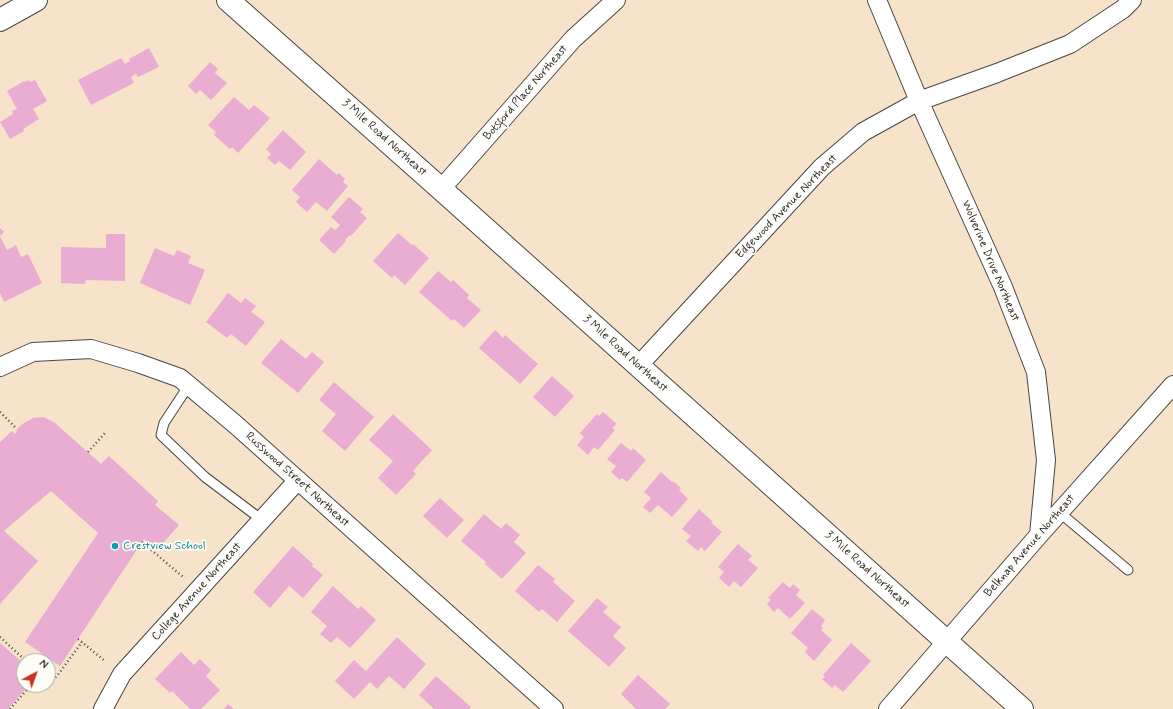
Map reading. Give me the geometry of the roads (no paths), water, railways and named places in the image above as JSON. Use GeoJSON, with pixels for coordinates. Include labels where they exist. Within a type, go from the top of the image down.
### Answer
{"type":"FeatureCollection","features":[{"type":"Feature","properties":{"kind":"main road"},"geometry":{"type":"LineString","coordinates":[[0,20],[36,0]]}},
{"type":"Feature","properties":{"kind":"main road","name":"3 Mile Road Northeast"},"geometry":{"type":"LineString","coordinates":[[228,0],[1022,709]]}},
{"type":"Feature","properties":{"kind":"street","name":"Botsford Place Northeast"},"geometry":{"type":"LineString","coordinates":[[441,189],[573,39],[616,0]]}},
{"type":"Feature","properties":{"kind":"street","name":"Wolverine Drive Northeast"},"geometry":{"type":"LineString","coordinates":[[877,0],[919,101],[1003,287],[1036,372],[1046,460],[1039,535]]}},
{"type":"Feature","properties":{"kind":"street","name":"Edgewood Avenue Northeast"},"geometry":{"type":"LineString","coordinates":[[638,366],[822,167],[863,132],[919,101],[997,73],[1070,44],[1123,9],[1132,0]]}},
{"type":"Feature","properties":{"kind":"street","name":"Russwood Street Northeast"},"geometry":{"type":"LineString","coordinates":[[0,368],[33,352],[91,350],[138,362],[180,378],[236,425],[554,709]]}},
{"type":"Feature","properties":{"kind":"street","name":"Belknap Avenue Northeast"},"geometry":{"type":"LineString","coordinates":[[888,709],[1059,512],[1173,386]]}},
{"type":"Feature","properties":{"kind":"street","name":"College Avenue Northeast"},"geometry":{"type":"LineString","coordinates":[[103,709],[122,674],[298,480]]}},
{"type":"Feature","properties":{"kind":"lane"},"geometry":{"type":"LineString","coordinates":[[189,385],[164,423],[161,435],[205,477],[262,520]]}},
{"type":"Feature","properties":{"kind":"lane"},"geometry":{"type":"LineString","coordinates":[[1059,512],[1128,570]]}},
{"type":"Feature","properties":{"kind":"place","name":"Crestview School"},"geometry":{"type":"Point","coordinates":[115,546]}}]}
